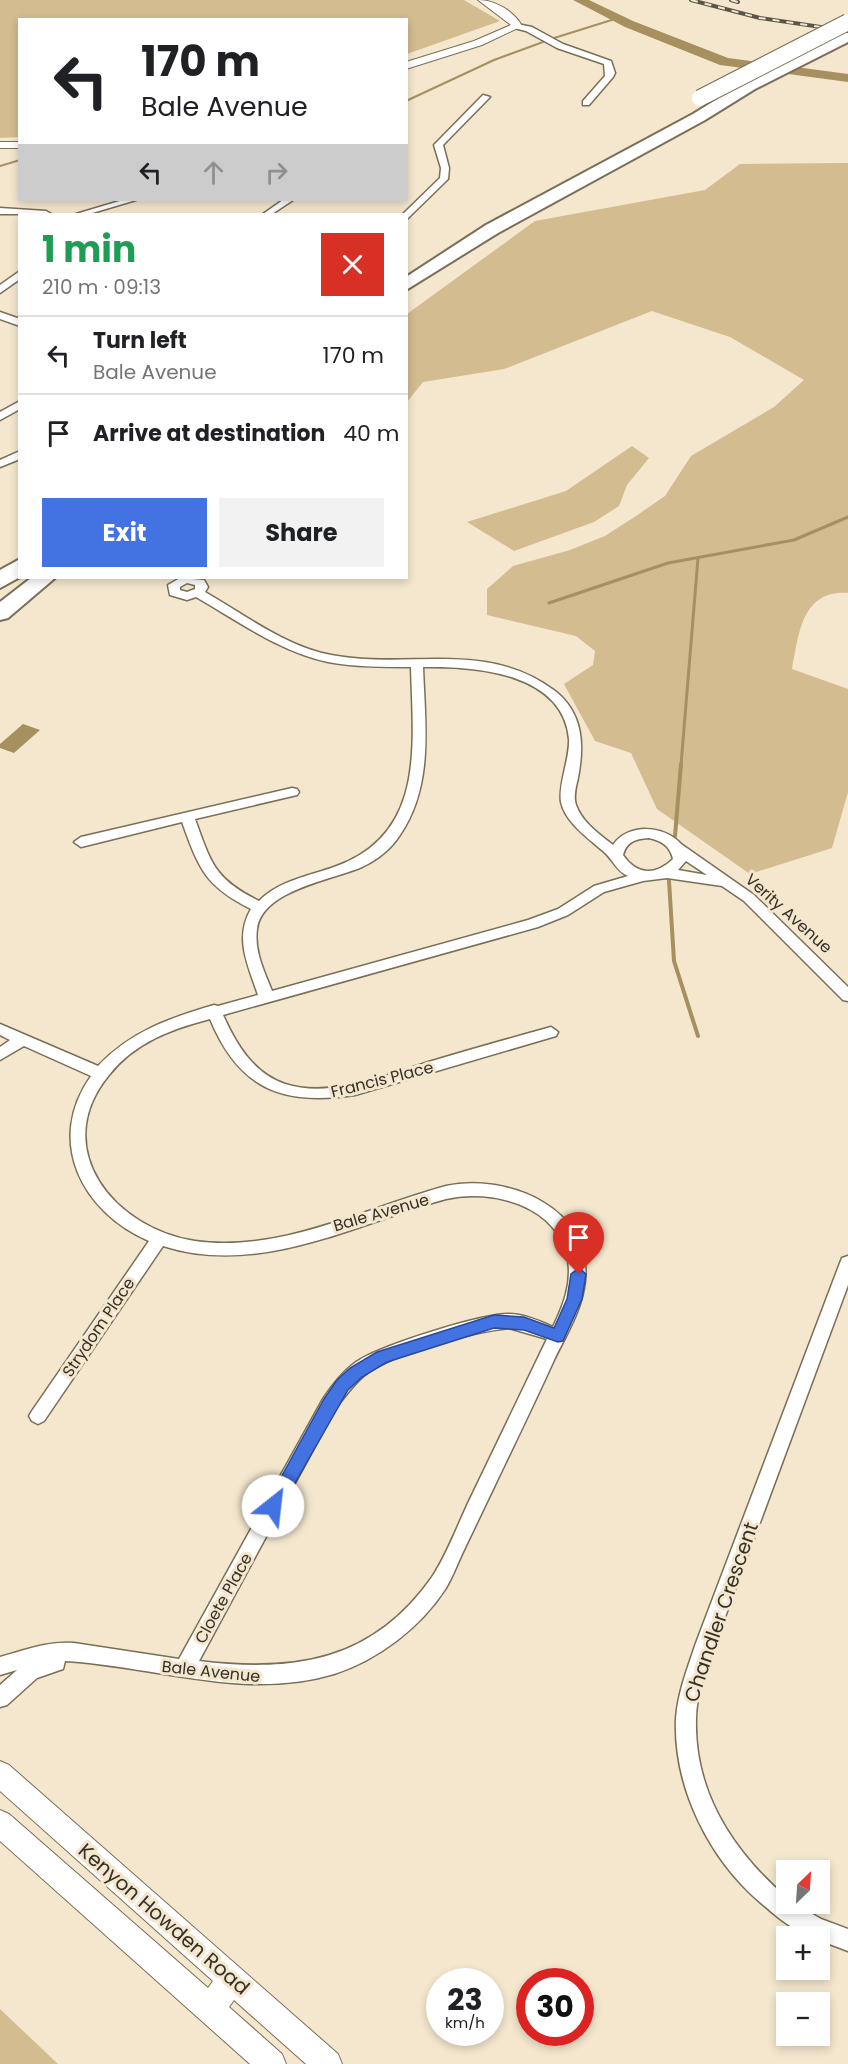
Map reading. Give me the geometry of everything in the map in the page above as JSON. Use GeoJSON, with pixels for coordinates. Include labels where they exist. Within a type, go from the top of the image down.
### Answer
{"type":"FeatureCollection","features":[{"type":"Feature","properties":{"kind":"highway"},"geometry":{"type":"LineString","coordinates":[[649,124],[848,22]]}},
{"type":"Feature","properties":{"kind":"highway"},"geometry":{"type":"LineString","coordinates":[[408,284],[492,229],[848,36]]}},
{"type":"Feature","properties":{"kind":"highway"},"geometry":{"type":"LineString","coordinates":[[442,241],[498,206]]}},
{"type":"Feature","properties":{"kind":"highway"},"geometry":{"type":"LineString","coordinates":[[0,581],[18,568]]}},
{"type":"Feature","properties":{"kind":"highway"},"geometry":{"type":"LineString","coordinates":[[0,613],[43,579]]}},
{"type":"Feature","properties":{"kind":"street"},"geometry":{"type":"LineString","coordinates":[[483,0],[513,19],[517,26]]}},
{"type":"Feature","properties":{"kind":"street"},"geometry":{"type":"LineString","coordinates":[[408,65],[478,43],[517,26],[529,29],[560,46],[608,63],[611,73],[609,77],[586,103]]}},
{"type":"Feature","properties":{"kind":"street"},"geometry":{"type":"LineString","coordinates":[[408,215],[444,179],[445,168],[438,145],[486,97]]}},
{"type":"Feature","properties":{"kind":"street"},"geometry":{"type":"LineString","coordinates":[[0,145],[18,145]]}},
{"type":"Feature","properties":{"kind":"street"},"geometry":{"type":"LineString","coordinates":[[85,213],[127,201]]}},
{"type":"Feature","properties":{"kind":"street"},"geometry":{"type":"LineString","coordinates":[[268,213],[286,201]]}},
{"type":"Feature","properties":{"kind":"street"},"geometry":{"type":"LineString","coordinates":[[0,211],[31,213]]}},
{"type":"Feature","properties":{"kind":"street"},"geometry":{"type":"LineString","coordinates":[[0,290],[18,276]]}},
{"type":"Feature","properties":{"kind":"street"},"geometry":{"type":"LineString","coordinates":[[0,315],[18,322]]}},
{"type":"Feature","properties":{"kind":"street"},"geometry":{"type":"LineString","coordinates":[[0,417],[18,405]]}},
{"type":"Feature","properties":{"kind":"street"},"geometry":{"type":"LineString","coordinates":[[0,464],[18,455]]}},
{"type":"Feature","properties":{"kind":"street"},"geometry":{"type":"LineString","coordinates":[[198,593],[298,648],[318,655],[358,663],[449,662],[495,667],[534,681],[562,704],[575,733],[568,802],[576,820],[616,857],[626,870],[643,876],[667,873],[678,865],[678,849],[668,839],[653,834],[636,834],[623,840],[618,844],[616,857]]}},
{"type":"Feature","properties":{"kind":"street"},"geometry":{"type":"LineString","coordinates":[[266,996],[250,948],[250,931],[260,907],[296,884],[354,865],[370,856],[395,832],[417,782],[417,664]]}},
{"type":"Feature","properties":{"kind":"street"},"geometry":{"type":"LineString","coordinates":[[81,842],[292,792]]}},
{"type":"Feature","properties":{"kind":"street"},"geometry":{"type":"LineString","coordinates":[[187,817],[209,872],[217,884],[229,893],[260,907]]}},
{"type":"Feature","properties":{"kind":"street"},"geometry":{"type":"LineString","coordinates":[[589,832],[623,840]]}},
{"type":"Feature","properties":{"kind":"street","name":"Verity Avenue"},"geometry":{"type":"LineString","coordinates":[[678,849],[762,910],[848,996]]}},
{"type":"Feature","properties":{"kind":"street","name":"Bale Avenue"},"geometry":{"type":"LineString","coordinates":[[599,889],[616,857]]}},
{"type":"Feature","properties":{"kind":"street","name":"Verity Avenue"},"geometry":{"type":"LineString","coordinates":[[667,873],[729,884]]}},
{"type":"Feature","properties":{"kind":"street","name":"Bale Avenue"},"geometry":{"type":"LineString","coordinates":[[0,1666],[65,1651],[184,1669],[269,1677],[316,1670],[371,1648],[409,1619],[439,1582],[558,1336],[578,1286],[578,1261],[574,1248],[560,1226],[548,1214],[531,1203],[504,1192],[479,1189],[450,1192],[284,1241],[247,1248],[194,1247],[159,1239],[134,1227],[113,1212],[93,1188],[82,1163],[78,1140],[80,1117],[84,1103],[101,1074],[124,1050],[157,1029],[214,1010],[533,924],[563,912],[599,889],[643,876]]}},
{"type":"Feature","properties":{"kind":"street","name":"Francis Place"},"geometry":{"type":"LineString","coordinates":[[214,1010],[227,1043],[246,1068],[258,1079],[273,1087],[300,1094],[328,1094],[355,1089],[551,1032]]}},
{"type":"Feature","properties":{"kind":"street"},"geometry":{"type":"LineString","coordinates":[[0,1029],[101,1074]]}},
{"type":"Feature","properties":{"kind":"street"},"geometry":{"type":"LineString","coordinates":[[0,1054],[23,1039]]}},
{"type":"Feature","properties":{"kind":"street","name":"Strydom Place"},"geometry":{"type":"LineString","coordinates":[[38,1416],[159,1239]]}},
{"type":"Feature","properties":{"kind":"street","name":"Chandler Crescent"},"geometry":{"type":"LineString","coordinates":[[848,1263],[706,1643],[689,1694],[686,1720],[688,1758],[696,1786],[708,1818],[728,1851],[759,1888],[782,1907],[824,1932],[848,1940]]}},
{"type":"Feature","properties":{"kind":"street","name":"Cloete Place"},"geometry":{"type":"LineString","coordinates":[[184,1669],[329,1404],[342,1385],[356,1372],[382,1357],[494,1322],[524,1323],[558,1336]]}},
{"type":"Feature","properties":{"kind":"street","name":"Bale Avenue"},"geometry":{"type":"LineString","coordinates":[[0,1698],[31,1671],[43,1665],[85,1654]]}},
{"type":"Feature","properties":{"kind":"street","name":"Kenyon Howden Road"},"geometry":{"type":"LineString","coordinates":[[0,1774],[328,2064]]}},
{"type":"Feature","properties":{"kind":"street","name":"Kenyon Howden Road"},"geometry":{"type":"LineString","coordinates":[[0,1823],[272,2064]]}},
{"type":"Feature","properties":{"kind":"street"},"geometry":{"type":"LineString","coordinates":[[209,2008],[233,1980]]}},
{"type":"Feature","properties":{"kind":"shaded area"},"geometry":{"type":"Polygon","coordinates":[[[0,0],[464,0],[500,21],[408,54],[408,18],[18,18],[18,137],[0,138],[0,0]]]}},
{"type":"Feature","properties":{"kind":"shaded area"},"geometry":{"type":"Polygon","coordinates":[[[848,163],[848,593],[833,594],[812,606],[801,628],[792,669],[848,689],[848,792],[832,848],[750,874],[657,809],[631,753],[595,741],[564,684],[593,665],[595,651],[576,636],[487,615],[487,589],[513,566],[570,550],[605,536],[636,516],[665,496],[691,456],[774,407],[804,380],[730,337],[652,311],[504,369],[423,382],[408,401],[408,313],[535,221],[705,190],[740,164],[848,163]]]}},
{"type":"Feature","properties":{"kind":"shaded area"},"geometry":{"type":"Polygon","coordinates":[[[632,446],[649,458],[627,485],[619,506],[594,522],[514,551],[467,522],[566,491],[632,446]]]}},
{"type":"Feature","properties":{"kind":"shaded area"},"geometry":{"type":"Polygon","coordinates":[[[23,724],[40,730],[14,753],[0,748],[0,744],[23,724]]]}},
{"type":"Feature","properties":{"kind":"shaded area"},"geometry":{"type":"Polygon","coordinates":[[[0,2009],[58,2064],[0,2064],[0,2009]]]}},
{"type":"Feature","properties":{"kind":"waterway"},"geometry":{"type":"LineString","coordinates":[[579,0],[629,24],[725,62],[848,78]]}},
{"type":"Feature","properties":{"kind":"waterway"},"geometry":{"type":"LineString","coordinates":[[551,39],[618,18]]}},
{"type":"Feature","properties":{"kind":"waterway"},"geometry":{"type":"LineString","coordinates":[[408,100],[494,60],[543,42]]}},
{"type":"Feature","properties":{"kind":"waterway"},"geometry":{"type":"LineString","coordinates":[[0,166],[18,161]]}},
{"type":"Feature","properties":{"kind":"waterway"},"geometry":{"type":"LineString","coordinates":[[549,603],[668,563],[794,540],[848,517]]}},
{"type":"Feature","properties":{"kind":"waterway"},"geometry":{"type":"LineString","coordinates":[[681,765],[698,558]]}},
{"type":"Feature","properties":{"kind":"waterway"},"geometry":{"type":"LineString","coordinates":[[675,836],[681,764]]}},
{"type":"Feature","properties":{"kind":"waterway"},"geometry":{"type":"LineString","coordinates":[[669,881],[674,961],[698,1036]]}},
{"type":"Feature","properties":{"kind":"railway"},"geometry":{"type":"LineString","coordinates":[[691,0],[760,18],[848,31]]}},
{"type":"Feature","properties":{"kind":"railway"},"geometry":{"type":"LineString","coordinates":[[731,0],[738,2]]}},
{"type":"Feature","properties":{"kind":"route"},"geometry":{"type":"LineString","coordinates":[[273,1506],[329,1404],[342,1385],[356,1372],[382,1357],[494,1322],[524,1323],[558,1336],[574,1299],[579,1274]]}}]}
